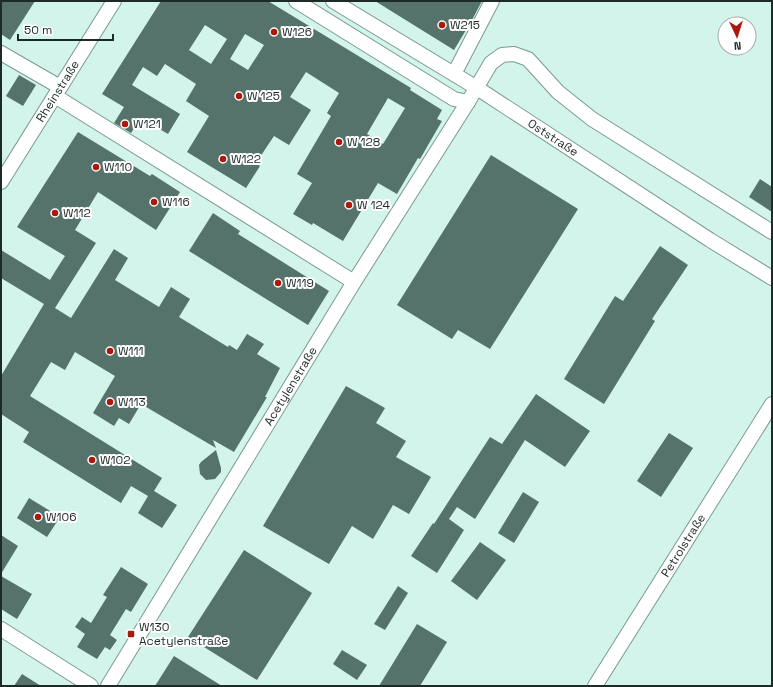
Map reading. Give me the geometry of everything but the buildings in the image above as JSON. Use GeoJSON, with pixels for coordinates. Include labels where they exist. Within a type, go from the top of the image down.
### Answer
{"type":"FeatureCollection","features":[{"type":"Feature","properties":{"kind":"street","name":"Rheinstraße"},"geometry":{"type":"LineString","coordinates":[[1,182],[114,1]]}},
{"type":"Feature","properties":{"kind":"street"},"geometry":{"type":"LineString","coordinates":[[296,1],[454,99],[468,102]]}},
{"type":"Feature","properties":{"kind":"street","name":"Oststraße"},"geometry":{"type":"LineString","coordinates":[[333,1],[477,88],[710,240],[772,278]]}},
{"type":"Feature","properties":{"kind":"street"},"geometry":{"type":"LineString","coordinates":[[454,74],[492,1]]}},
{"type":"Feature","properties":{"kind":"street"},"geometry":{"type":"LineString","coordinates":[[1,53],[57,92],[354,282]]}},
{"type":"Feature","properties":{"kind":"street","name":"Acetylenstraße"},"geometry":{"type":"LineString","coordinates":[[108,686],[354,282],[491,64],[502,55],[514,54],[528,59],[558,92],[592,119],[772,232]]}},
{"type":"Feature","properties":{"kind":"street","name":"Petrolstraße"},"geometry":{"type":"LineString","coordinates":[[595,686],[772,404]]}},
{"type":"Feature","properties":{"kind":"street"},"geometry":{"type":"LineString","coordinates":[[1,629],[91,686]]}},
{"type":"Feature","properties":{"kind":"place","name":"W215"},"geometry":{"type":"Point","coordinates":[442,25]}},
{"type":"Feature","properties":{"kind":"place","name":"W126"},"geometry":{"type":"Point","coordinates":[274,32]}},
{"type":"Feature","properties":{"kind":"place","name":"W 125"},"geometry":{"type":"Point","coordinates":[239,96]}},
{"type":"Feature","properties":{"kind":"place","name":"W121"},"geometry":{"type":"Point","coordinates":[125,124]}},
{"type":"Feature","properties":{"kind":"place","name":"W 128"},"geometry":{"type":"Point","coordinates":[339,142]}},
{"type":"Feature","properties":{"kind":"place","name":"W122"},"geometry":{"type":"Point","coordinates":[223,159]}},
{"type":"Feature","properties":{"kind":"place","name":"W110"},"geometry":{"type":"Point","coordinates":[96,167]}},
{"type":"Feature","properties":{"kind":"place","name":"W116"},"geometry":{"type":"Point","coordinates":[154,202]}},
{"type":"Feature","properties":{"kind":"place","name":"W 124"},"geometry":{"type":"Point","coordinates":[349,205]}},
{"type":"Feature","properties":{"kind":"place","name":"W112"},"geometry":{"type":"Point","coordinates":[55,213]}},
{"type":"Feature","properties":{"kind":"place","name":"W119"},"geometry":{"type":"Point","coordinates":[278,283]}},
{"type":"Feature","properties":{"kind":"place","name":"W111"},"geometry":{"type":"Point","coordinates":[110,351]}},
{"type":"Feature","properties":{"kind":"place","name":"W113"},"geometry":{"type":"Point","coordinates":[110,402]}},
{"type":"Feature","properties":{"kind":"place","name":"W102"},"geometry":{"type":"Point","coordinates":[92,460]}},
{"type":"Feature","properties":{"kind":"place","name":"W106"},"geometry":{"type":"Point","coordinates":[38,517]}},
{"type":"Feature","properties":{"kind":"place","name":"W130 Acetylenstraße"},"geometry":{"type":"Point","coordinates":[131,634]}}]}
